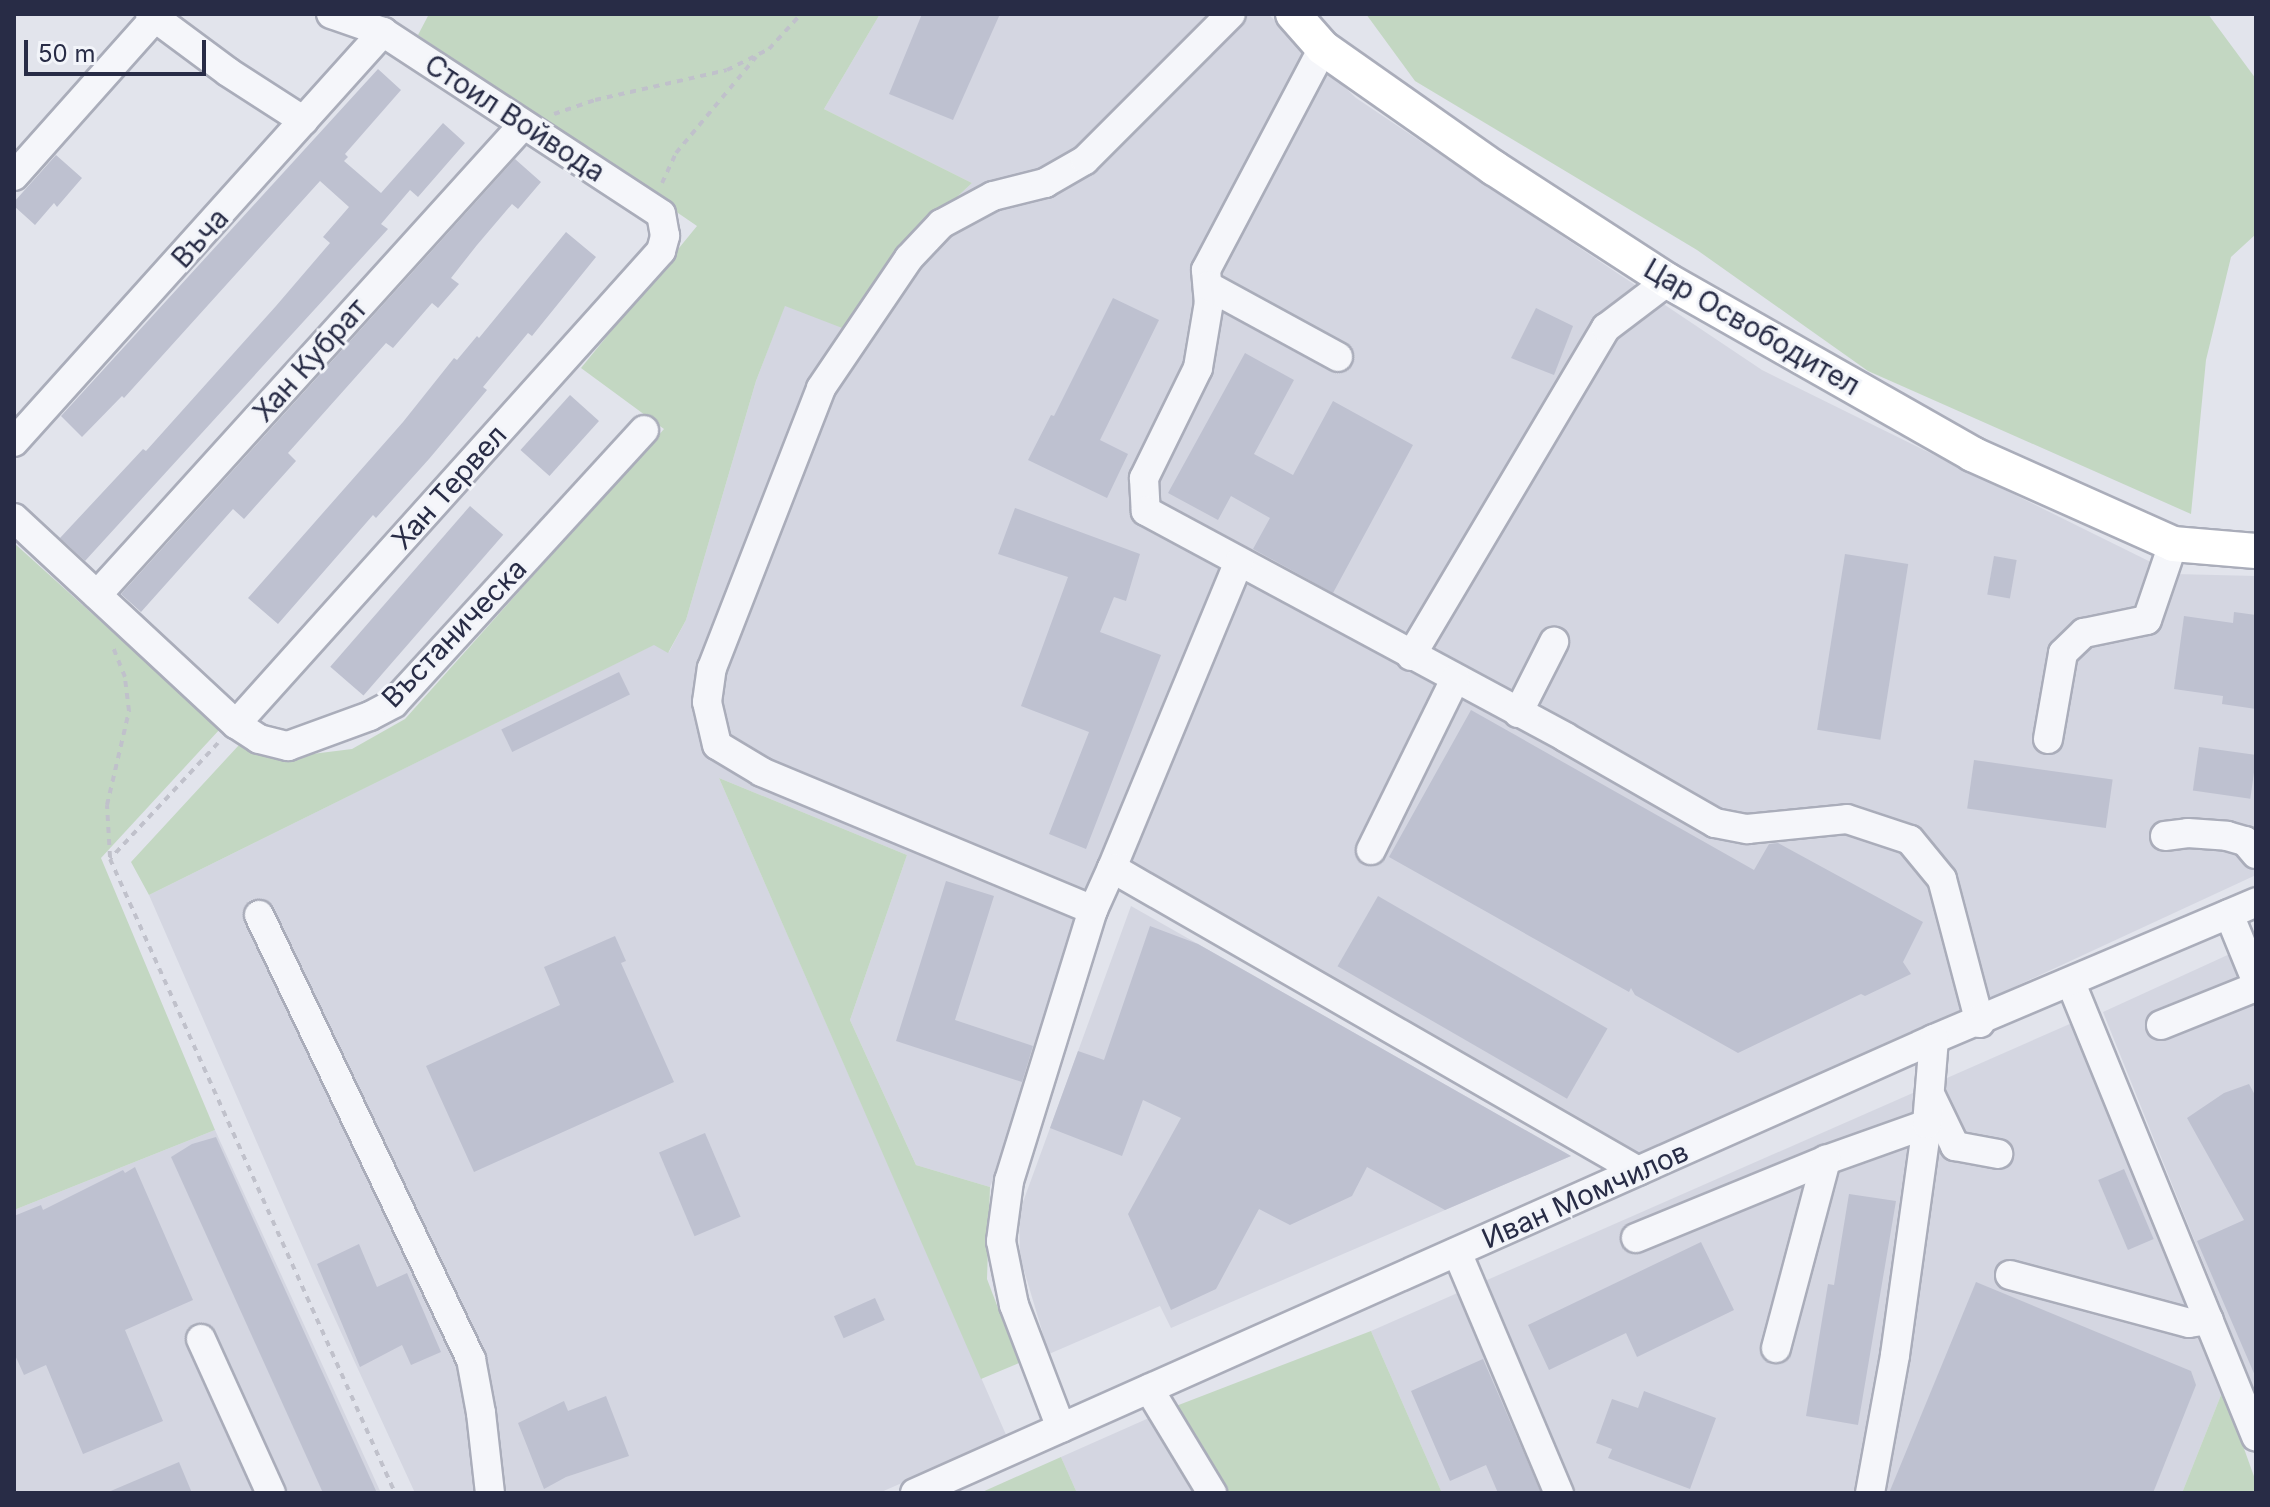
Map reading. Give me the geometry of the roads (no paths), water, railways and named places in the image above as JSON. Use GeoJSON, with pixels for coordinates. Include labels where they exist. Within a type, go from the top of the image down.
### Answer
{"type":"FeatureCollection","features":[{"type":"Feature","properties":{"kind":"main road","name":"Цар Освободител"},"geometry":{"type":"LineString","coordinates":[[1293,14],[1323,48],[1494,168],[1668,281],[1972,454],[2173,544],[2256,551]]}},
{"type":"Feature","properties":{"kind":"street","name":"Стоил Войвода"},"geometry":{"type":"LineString","coordinates":[[331,14],[383,32],[661,214],[665,236],[661,251]]}},
{"type":"Feature","properties":{"kind":"street"},"geometry":{"type":"LineString","coordinates":[[1093,910],[762,772],[717,745],[707,702],[712,668],[821,388],[909,258],[941,224],[993,196],[1045,183],[1085,160],[1231,14]]}},
{"type":"Feature","properties":{"kind":"street"},"geometry":{"type":"LineString","coordinates":[[14,176],[152,16],[228,72],[304,121]]}},
{"type":"Feature","properties":{"kind":"street","name":"Въча"},"geometry":{"type":"LineString","coordinates":[[14,442],[383,32]]}},
{"type":"Feature","properties":{"kind":"street"},"geometry":{"type":"LineString","coordinates":[[1323,48],[1206,270],[1209,302],[1198,368],[1144,478],[1146,511],[1715,823],[1747,829],[1847,819],[1910,840],[1942,879],[1980,1023]]}},
{"type":"Feature","properties":{"kind":"street","name":"Хан Кубрат"},"geometry":{"type":"LineString","coordinates":[[102,599],[523,125]]}},
{"type":"Feature","properties":{"kind":"street","name":"Хан Тервел"},"geometry":{"type":"LineString","coordinates":[[236,724],[661,251]]}},
{"type":"Feature","properties":{"kind":"street"},"geometry":{"type":"LineString","coordinates":[[1411,656],[1606,328],[1668,281]]}},
{"type":"Feature","properties":{"kind":"street"},"geometry":{"type":"LineString","coordinates":[[1208,286],[1338,357]]}},
{"type":"Feature","properties":{"kind":"street","name":"Въстаническа"},"geometry":{"type":"LineString","coordinates":[[14,518],[236,724],[259,739],[288,746],[357,721],[394,703],[644,430]]}},
{"type":"Feature","properties":{"kind":"street"},"geometry":{"type":"LineString","coordinates":[[2048,739],[2063,653],[2084,633],[2147,620],[2173,544]]}},
{"type":"Feature","properties":{"kind":"street"},"geometry":{"type":"LineString","coordinates":[[1061,1428],[1014,1305],[1001,1241],[1009,1181],[1093,910],[1239,562]]}},
{"type":"Feature","properties":{"kind":"street"},"geometry":{"type":"LineString","coordinates":[[1518,713],[1554,642]]}},
{"type":"Feature","properties":{"kind":"street"},"geometry":{"type":"LineString","coordinates":[[1371,850],[1455,679]]}},
{"type":"Feature","properties":{"kind":"street"},"geometry":{"type":"LineString","coordinates":[[2165,836],[2188,833],[2227,836],[2245,841],[2256,854]]}},
{"type":"Feature","properties":{"kind":"street"},"geometry":{"type":"LineString","coordinates":[[1112,868],[1638,1171]]}},
{"type":"Feature","properties":{"kind":"street","name":"Иван Момчилов"},"geometry":{"type":"LineString","coordinates":[[915,1493],[1934,1039],[1980,1023],[2256,902]]}},
{"type":"Feature","properties":{"kind":"street"},"geometry":{"type":"LineString","coordinates":[[2229,914],[2256,980]]}},
{"type":"Feature","properties":{"kind":"street"},"geometry":{"type":"LineString","coordinates":[[259,915],[471,1359],[490,1493]]}},
{"type":"Feature","properties":{"kind":"street"},"geometry":{"type":"LineString","coordinates":[[2071,983],[2256,1437]]}},
{"type":"Feature","properties":{"kind":"street"},"geometry":{"type":"LineString","coordinates":[[2161,1025],[2256,987]]}},
{"type":"Feature","properties":{"kind":"street"},"geometry":{"type":"LineString","coordinates":[[1870,1493],[1895,1355],[1927,1124],[1934,1039]]}},
{"type":"Feature","properties":{"kind":"street"},"geometry":{"type":"LineString","coordinates":[[1929,1093],[1955,1146],[1998,1154]]}},
{"type":"Feature","properties":{"kind":"street"},"geometry":{"type":"LineString","coordinates":[[1636,1238],[1826,1160],[1927,1124]]}},
{"type":"Feature","properties":{"kind":"street"},"geometry":{"type":"LineString","coordinates":[[1776,1348],[1826,1160]]}},
{"type":"Feature","properties":{"kind":"street"},"geometry":{"type":"LineString","coordinates":[[1457,1252],[1559,1493]]}},
{"type":"Feature","properties":{"kind":"street"},"geometry":{"type":"LineString","coordinates":[[2010,1275],[2189,1323],[2209,1320]]}},
{"type":"Feature","properties":{"kind":"street"},"geometry":{"type":"LineString","coordinates":[[201,1339],[271,1493]]}},
{"type":"Feature","properties":{"kind":"street"},"geometry":{"type":"LineString","coordinates":[[1149,1389],[1212,1493]]}}]}
